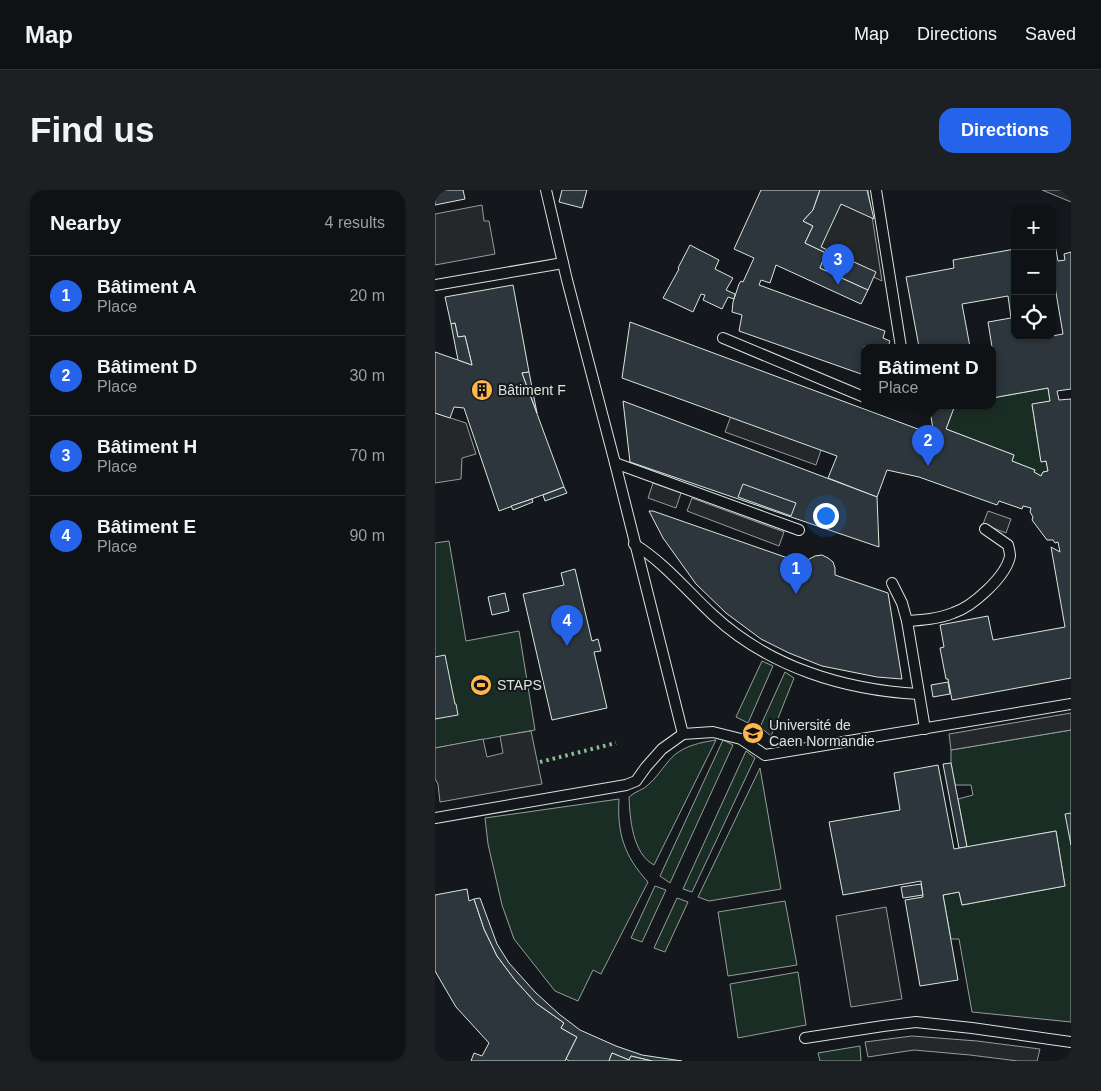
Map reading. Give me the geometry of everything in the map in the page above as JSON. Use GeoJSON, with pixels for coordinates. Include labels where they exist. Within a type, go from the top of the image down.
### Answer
{"type":"FeatureCollection","features":[{"type":"Feature","properties":{"kind":"lane"},"geometry":{"type":"LineString","coordinates":[[546,190],[683,734]]}},
{"type":"Feature","properties":{"kind":"lane"},"geometry":{"type":"LineString","coordinates":[[876,190],[901,344]]}},
{"type":"Feature","properties":{"kind":"lane"},"geometry":{"type":"LineString","coordinates":[[435,285],[563,263]]}},
{"type":"Feature","properties":{"kind":"lane"},"geometry":{"type":"LineString","coordinates":[[723,338],[861,396]]}},
{"type":"Feature","properties":{"kind":"lane"},"geometry":{"type":"LineString","coordinates":[[615,464],[799,530]]}},
{"type":"Feature","properties":{"kind":"lane"},"geometry":{"type":"LineString","coordinates":[[907,621],[952,614],[965,608],[975,601],[995,580],[1007,566],[1010,555],[1008,545],[985,530]]}},
{"type":"Feature","properties":{"kind":"lane"},"geometry":{"type":"LineString","coordinates":[[634,544],[670,570],[715,617],[763,652],[793,667],[853,686],[890,692],[919,694]]}},
{"type":"Feature","properties":{"kind":"lane"},"geometry":{"type":"LineString","coordinates":[[892,583],[902,603],[907,621],[925,729]]}},
{"type":"Feature","properties":{"kind":"lane"},"geometry":{"type":"LineString","coordinates":[[435,818],[626,785],[636,781],[662,749],[683,734],[713,732],[741,739],[765,756],[1071,704]]}},
{"type":"Feature","properties":{"kind":"lane"},"geometry":{"type":"LineString","coordinates":[[805,1038],[916,1022],[1071,1042]]}},
{"type":"Feature","properties":{"kind":"green space"},"geometry":{"type":"Polygon","coordinates":[[[1048,388],[1050,401],[1032,405],[1041,461],[1046,461],[1048,471],[1043,472],[1041,476],[1034,472],[1035,470],[1012,461],[1014,455],[946,429],[954,409],[996,409],[996,397],[1048,388]]]}},
{"type":"Feature","properties":{"kind":"green space","name":"STAPS"},"geometry":{"type":"Polygon","coordinates":[[[449,541],[466,641],[519,631],[535,730],[435,748],[435,543],[449,541]]]}},
{"type":"Feature","properties":{"kind":"green space"},"geometry":{"type":"Polygon","coordinates":[[[762,661],[773,666],[748,723],[736,717],[762,661]]]}},
{"type":"Feature","properties":{"kind":"green space"},"geometry":{"type":"Polygon","coordinates":[[[785,672],[794,678],[771,736],[760,727],[785,672]]]}},
{"type":"Feature","properties":{"kind":"green space"},"geometry":{"type":"Polygon","coordinates":[[[1071,730],[1071,1022],[972,1012],[959,939],[951,939],[943,895],[959,892],[962,905],[1065,886],[1056,831],[967,847],[958,799],[973,795],[971,785],[955,785],[951,750],[1071,730]]]}},
{"type":"Feature","properties":{"kind":"green space"},"geometry":{"type":"Polygon","coordinates":[[[716,740],[654,865],[641,852],[637,844],[630,815],[629,797],[647,786],[672,758],[683,749],[695,744],[716,740]]]}},
{"type":"Feature","properties":{"kind":"green space"},"geometry":{"type":"Polygon","coordinates":[[[723,740],[733,745],[670,883],[660,876],[723,740]]]}},
{"type":"Feature","properties":{"kind":"green space"},"geometry":{"type":"Polygon","coordinates":[[[746,751],[755,758],[692,892],[683,889],[746,751]]]}},
{"type":"Feature","properties":{"kind":"green space"},"geometry":{"type":"Polygon","coordinates":[[[760,768],[781,889],[709,901],[698,897],[760,768]]]}},
{"type":"Feature","properties":{"kind":"green space"},"geometry":{"type":"Polygon","coordinates":[[[619,799],[619,823],[624,844],[633,863],[648,882],[601,974],[593,970],[578,1001],[555,991],[514,939],[502,905],[488,844],[485,818],[619,799]]]}},
{"type":"Feature","properties":{"kind":"green space"},"geometry":{"type":"Polygon","coordinates":[[[655,886],[666,890],[642,942],[631,938],[655,886]]]}},
{"type":"Feature","properties":{"kind":"green space"},"geometry":{"type":"Polygon","coordinates":[[[677,898],[688,902],[665,952],[654,948],[677,898]]]}},
{"type":"Feature","properties":{"kind":"green space"},"geometry":{"type":"Polygon","coordinates":[[[785,901],[797,965],[728,976],[718,912],[785,901]]]}},
{"type":"Feature","properties":{"kind":"green space"},"geometry":{"type":"Polygon","coordinates":[[[798,972],[806,1025],[738,1038],[730,984],[798,972]]]}},
{"type":"Feature","properties":{"kind":"green space"},"geometry":{"type":"Polygon","coordinates":[[[860,1046],[861,1061],[820,1061],[818,1053],[860,1046]]]}},
{"type":"Feature","properties":{"kind":"shaded area"},"geometry":{"type":"Polygon","coordinates":[[[839,190],[868,190],[882,281],[818,251],[839,190]]]}},
{"type":"Feature","properties":{"kind":"shaded area"},"geometry":{"type":"Polygon","coordinates":[[[1042,190],[1071,190],[1071,202],[1042,190]]]}},
{"type":"Feature","properties":{"kind":"shaded area"},"geometry":{"type":"Polygon","coordinates":[[[482,205],[484,221],[489,221],[495,254],[435,265],[435,214],[482,205]]]}},
{"type":"Feature","properties":{"kind":"shaded area"},"geometry":{"type":"Polygon","coordinates":[[[435,413],[466,423],[476,454],[462,458],[461,479],[435,483],[435,413]]]}},
{"type":"Feature","properties":{"kind":"shaded area"},"geometry":{"type":"Polygon","coordinates":[[[732,413],[822,447],[816,465],[725,432],[732,413]]]}},
{"type":"Feature","properties":{"kind":"shaded area"},"geometry":{"type":"Polygon","coordinates":[[[653,483],[681,493],[676,508],[648,498],[653,483]]]}},
{"type":"Feature","properties":{"kind":"shaded area"},"geometry":{"type":"Polygon","coordinates":[[[692,498],[784,532],[779,546],[687,511],[692,498]]]}},
{"type":"Feature","properties":{"kind":"shaded area"},"geometry":{"type":"Polygon","coordinates":[[[988,511],[1011,519],[1006,533],[983,524],[988,511]]]}},
{"type":"Feature","properties":{"kind":"shaded area"},"geometry":{"type":"Polygon","coordinates":[[[1071,713],[1071,730],[951,750],[949,734],[1071,713]]]}},
{"type":"Feature","properties":{"kind":"shaded area"},"geometry":{"type":"Polygon","coordinates":[[[531,731],[542,784],[440,802],[438,784],[435,779],[435,748],[483,739],[487,757],[503,753],[500,736],[531,731]]]}},
{"type":"Feature","properties":{"kind":"shaded area"},"geometry":{"type":"Polygon","coordinates":[[[886,907],[902,999],[851,1007],[836,916],[886,907]]]}},
{"type":"Feature","properties":{"kind":"shaded area"},"geometry":{"type":"Polygon","coordinates":[[[912,1036],[977,1041],[1040,1049],[1037,1061],[1018,1061],[914,1050],[868,1057],[865,1042],[912,1036]]]}},
{"type":"Feature","properties":{"kind":"building"},"geometry":{"type":"Polygon","coordinates":[[[435,190],[463,190],[465,199],[435,205],[435,190]]]}},
{"type":"Feature","properties":{"kind":"building"},"geometry":{"type":"Polygon","coordinates":[[[562,190],[587,190],[582,208],[559,202],[562,190]]]}},
{"type":"Feature","properties":{"kind":"building"},"geometry":{"type":"Polygon","coordinates":[[[761,190],[820,190],[813,210],[803,221],[813,226],[805,243],[826,253],[820,268],[868,290],[861,304],[776,265],[770,283],[761,280],[759,285],[885,331],[883,338],[890,341],[889,344],[861,344],[861,374],[739,331],[742,315],[732,312],[733,302],[739,284],[741,281],[743,282],[754,258],[734,249],[761,190]]]}},
{"type":"Feature","properties":{"kind":"building"},"geometry":{"type":"Polygon","coordinates":[[[820,190],[867,190],[874,219],[841,204],[821,247],[876,272],[868,290],[820,268],[826,253],[805,243],[813,226],[803,221],[813,210],[820,190]]]}},
{"type":"Feature","properties":{"kind":"building"},"geometry":{"type":"Polygon","coordinates":[[[690,245],[719,260],[715,269],[733,278],[726,290],[735,294],[734,299],[728,297],[722,309],[703,300],[705,295],[701,294],[693,312],[663,298],[690,245]]]}},
{"type":"Feature","properties":{"kind":"building"},"geometry":{"type":"Polygon","coordinates":[[[1011,250],[1011,318],[1008,296],[962,304],[969,344],[918,344],[906,277],[954,268],[953,260],[1011,250]]]}},
{"type":"Feature","properties":{"kind":"building"},"geometry":{"type":"Polygon","coordinates":[[[1056,250],[1058,261],[1065,260],[1064,254],[1071,252],[1071,389],[1057,391],[1059,400],[1071,399],[1071,678],[952,700],[940,648],[944,647],[940,625],[988,616],[993,640],[1065,627],[1051,547],[1060,552],[1058,542],[1055,543],[1053,540],[1047,540],[1032,520],[1031,508],[1023,506],[1022,509],[999,501],[997,505],[919,477],[887,470],[877,497],[828,478],[837,456],[622,378],[630,322],[934,435],[930,409],[954,409],[946,429],[1014,455],[1012,461],[1035,470],[1034,472],[1041,476],[1043,472],[1048,471],[1046,461],[1041,462],[1032,404],[1050,401],[1048,388],[996,397],[996,344],[992,344],[988,322],[1011,318],[1011,340],[1056,340],[1056,335],[1063,334],[1056,293],[1056,250]]]}},
{"type":"Feature","properties":{"kind":"building","name":"Bâtiment F"},"geometry":{"type":"Polygon","coordinates":[[[513,285],[529,372],[522,373],[564,487],[499,511],[464,408],[454,407],[450,418],[435,413],[435,352],[472,365],[465,336],[458,337],[455,323],[451,324],[445,297],[513,285]]]}},
{"type":"Feature","properties":{"kind":"building"},"geometry":{"type":"Polygon","coordinates":[[[455,323],[458,337],[465,336],[472,365],[458,360],[451,324],[455,323]]]}},
{"type":"Feature","properties":{"kind":"building"},"geometry":{"type":"Polygon","coordinates":[[[529,372],[537,413],[522,373],[529,372]]]}},
{"type":"Feature","properties":{"kind":"building"},"geometry":{"type":"Polygon","coordinates":[[[623,401],[877,497],[879,547],[630,462],[623,401]]]}},
{"type":"Feature","properties":{"kind":"building"},"geometry":{"type":"Polygon","coordinates":[[[743,484],[796,503],[791,516],[738,497],[743,484]]]}},
{"type":"Feature","properties":{"kind":"building"},"geometry":{"type":"Polygon","coordinates":[[[564,487],[567,493],[545,501],[543,495],[564,487]]]}},
{"type":"Feature","properties":{"kind":"building"},"geometry":{"type":"Polygon","coordinates":[[[532,499],[533,502],[513,510],[511,506],[532,499]]]}},
{"type":"Feature","properties":{"kind":"building"},"geometry":{"type":"Polygon","coordinates":[[[649,511],[805,564],[809,559],[822,555],[833,562],[835,575],[888,593],[902,679],[877,677],[822,666],[761,639],[726,613],[696,584],[663,538],[649,511]]]}},
{"type":"Feature","properties":{"kind":"building"},"geometry":{"type":"Polygon","coordinates":[[[575,569],[592,641],[598,639],[601,651],[594,652],[607,708],[552,720],[523,594],[564,585],[561,573],[575,569]]]}},
{"type":"Feature","properties":{"kind":"building"},"geometry":{"type":"Polygon","coordinates":[[[505,593],[509,611],[492,615],[488,597],[505,593]]]}},
{"type":"Feature","properties":{"kind":"building"},"geometry":{"type":"Polygon","coordinates":[[[445,655],[458,715],[435,719],[435,657],[445,655]]]}},
{"type":"Feature","properties":{"kind":"building"},"geometry":{"type":"Polygon","coordinates":[[[948,682],[950,694],[933,697],[931,685],[948,682]]]}},
{"type":"Feature","properties":{"kind":"building"},"geometry":{"type":"Polygon","coordinates":[[[951,763],[967,847],[959,848],[943,764],[951,763]]]}},
{"type":"Feature","properties":{"kind":"building"},"geometry":{"type":"Polygon","coordinates":[[[938,765],[954,849],[1056,831],[1065,886],[962,905],[959,892],[943,895],[958,980],[920,986],[905,900],[923,897],[921,881],[843,895],[829,822],[900,810],[894,773],[938,765]]]}},
{"type":"Feature","properties":{"kind":"building"},"geometry":{"type":"Polygon","coordinates":[[[1071,813],[1071,845],[1065,814],[1071,813]]]}},
{"type":"Feature","properties":{"kind":"building"},"geometry":{"type":"Polygon","coordinates":[[[921,884],[923,895],[903,898],[901,887],[921,884]]]}},
{"type":"Feature","properties":{"kind":"building"},"geometry":{"type":"Polygon","coordinates":[[[467,889],[469,901],[474,899],[484,929],[497,956],[536,1003],[564,1023],[561,1028],[577,1037],[565,1061],[471,1061],[474,1053],[482,1056],[489,1043],[456,1007],[435,971],[435,895],[467,889]]]}},
{"type":"Feature","properties":{"kind":"building"},"geometry":{"type":"Polygon","coordinates":[[[480,898],[497,944],[509,963],[535,992],[559,1014],[580,1030],[616,1046],[642,1055],[682,1061],[652,1061],[631,1056],[629,1060],[612,1053],[609,1061],[569,1061],[566,1059],[577,1037],[561,1028],[564,1023],[536,1003],[497,956],[484,929],[474,899],[480,898]]]}},
{"type":"Feature","properties":{"kind":"building"},"geometry":{"type":"Polygon","coordinates":[[[612,1053],[629,1060],[631,1056],[652,1061],[609,1061],[612,1053]]]}},
{"type":"Feature","properties":{"kind":"hedge"},"geometry":{"type":"LineString","coordinates":[[540,762],[616,743]]}},
{"type":"Feature","properties":{"kind":"place","name":"Bâtiment H"},"geometry":{"type":"Point","coordinates":[838,285]}},
{"type":"Feature","properties":{"kind":"place","name":"Bâtiment F"},"geometry":{"type":"Point","coordinates":[482,390]}},
{"type":"Feature","properties":{"kind":"place","name":"Bâtiment D"},"geometry":{"type":"Point","coordinates":[928,466]}},
{"type":"Feature","properties":{"kind":"place","name":"Bâtiment A"},"geometry":{"type":"Point","coordinates":[796,594]}},
{"type":"Feature","properties":{"kind":"place","name":"Bâtiment E"},"geometry":{"type":"Point","coordinates":[567,646]}},
{"type":"Feature","properties":{"kind":"place","name":"STAPS"},"geometry":{"type":"Point","coordinates":[481,685]}},
{"type":"Feature","properties":{"kind":"place","name":"Université de Caen Normandie"},"geometry":{"type":"Point","coordinates":[753,733]}}]}
